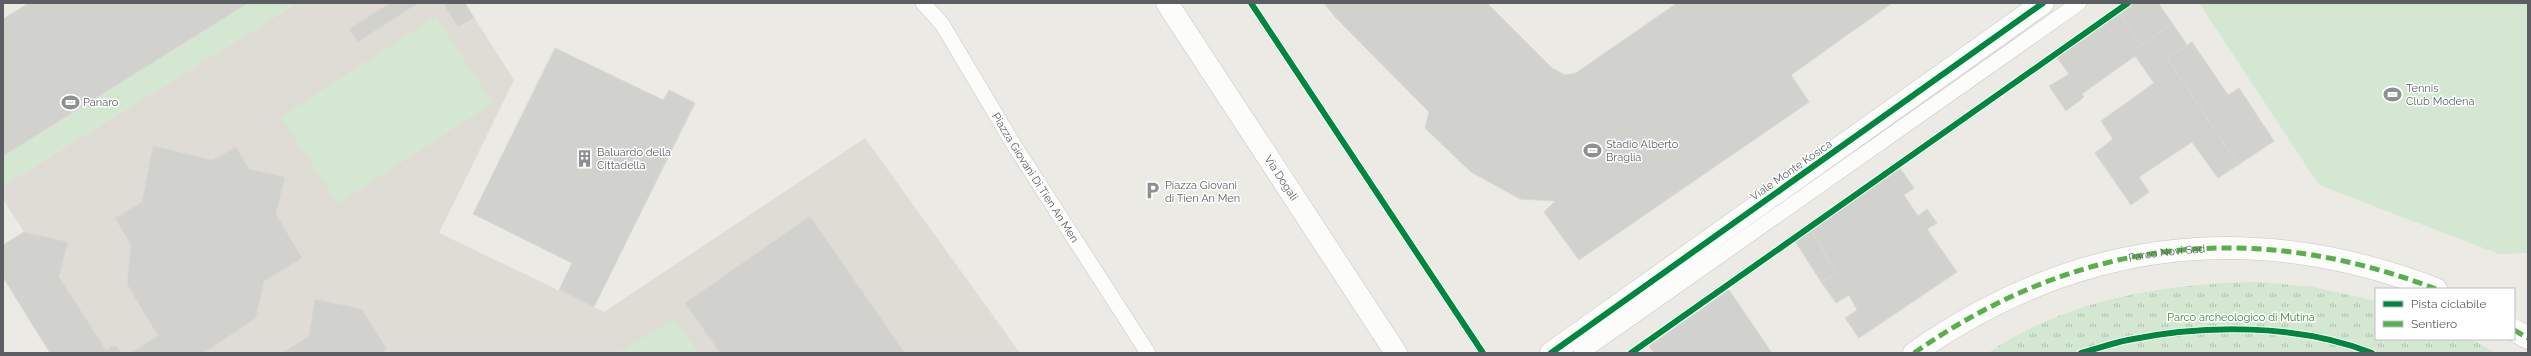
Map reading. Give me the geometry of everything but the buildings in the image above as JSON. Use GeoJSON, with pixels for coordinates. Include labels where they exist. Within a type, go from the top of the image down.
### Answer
{"type":"FeatureCollection","features":[{"type":"Feature","properties":{"kind":"street","name":"Via Dogali"},"geometry":{"type":"LineString","coordinates":[[1167,3],[1396,353]]}},
{"type":"Feature","properties":{"kind":"street","name":"Viale Monte Kosica"},"geometry":{"type":"LineString","coordinates":[[1551,353],[2043,3]]}},
{"type":"Feature","properties":{"kind":"street","name":"Parco Novi Sad"},"geometry":{"type":"LineString","coordinates":[[1914,353],[1954,325],[2003,299],[2080,270],[2151,254],[2208,248],[2251,248],[2300,252],[2370,266],[2433,288]]}},
{"type":"Feature","properties":{"kind":"street"},"geometry":{"type":"LineString","coordinates":[[2515,331],[2528,338]]}},
{"type":"Feature","properties":{"kind":"lane","name":"Piazza Giovani Di Tien An Men"},"geometry":{"type":"LineString","coordinates":[[923,3],[942,24],[1014,145],[1148,353]]}},
{"type":"Feature","properties":{"kind":"lane"},"geometry":{"type":"LineString","coordinates":[[1581,353],[2079,3]]}},
{"type":"Feature","properties":{"kind":"shaded area"},"geometry":{"type":"Polygon","coordinates":[[[297,3],[465,3],[514,80],[439,233],[604,312],[865,138],[1020,353],[50,353],[3,277],[3,245],[24,232],[3,199],[3,186],[297,3]]]}},
{"type":"Feature","properties":{"kind":"green space","name":"Panaro"},"geometry":{"type":"Polygon","coordinates":[[[29,3],[297,3],[3,186],[3,19],[29,3]]]}},
{"type":"Feature","properties":{"kind":"green space","name":"Tennis Club Modena"},"geometry":{"type":"Polygon","coordinates":[[[2199,3],[2528,3],[2528,253],[2499,254],[2319,185],[2199,3]]]}},
{"type":"Feature","properties":{"kind":"green space"},"geometry":{"type":"Polygon","coordinates":[[[436,16],[493,103],[338,204],[281,117],[436,16]]]}},
{"type":"Feature","properties":{"kind":"green space","name":"Parco archeologico di Mutina"},"geometry":{"type":"Polygon","coordinates":[[[2260,282],[2313,287],[2375,301],[2375,340],[2473,340],[2495,353],[1988,353],[2019,334],[2051,319],[2084,307],[2153,291],[2225,283],[2260,282]]]}},
{"type":"Feature","properties":{"kind":"green space"},"geometry":{"type":"Polygon","coordinates":[[[675,319],[699,353],[616,353],[675,319]]]}},
{"type":"Feature","properties":{"kind":"marked path"},"geometry":{"type":"LineString","coordinates":[[1914,353],[1976,315],[2038,285],[2102,264],[2167,252],[2233,248],[2299,253],[2367,267],[2433,288]]}},
{"type":"Feature","properties":{"kind":"marked path"},"geometry":{"type":"LineString","coordinates":[[2515,331],[2528,338]]}},
{"type":"Feature","properties":{"kind":"cycle path"},"geometry":{"type":"LineString","coordinates":[[1251,3],[1483,353]]}},
{"type":"Feature","properties":{"kind":"cycle path"},"geometry":{"type":"LineString","coordinates":[[1551,353],[2043,3]]}},
{"type":"Feature","properties":{"kind":"cycle path"},"geometry":{"type":"LineString","coordinates":[[1631,353],[2128,3]]}},
{"type":"Feature","properties":{"kind":"cycle path"},"geometry":{"type":"LineString","coordinates":[[2081,353],[2122,341],[2188,331],[2220,329],[2283,332],[2313,336],[2343,343],[2372,353]]}},
{"type":"Feature","properties":{"kind":"place","name":"Tennis Club Modena"},"geometry":{"type":"Point","coordinates":[2393,94]}},
{"type":"Feature","properties":{"kind":"place","name":"Panaro"},"geometry":{"type":"Point","coordinates":[70,102]}},
{"type":"Feature","properties":{"kind":"place","name":"Stadio Alberto Braglia"},"geometry":{"type":"Point","coordinates":[1593,150]}},
{"type":"Feature","properties":{"kind":"place","name":"Baluardo della Cittadella"},"geometry":{"type":"Point","coordinates":[584,158]}},
{"type":"Feature","properties":{"kind":"place","name":"Piazza Giovani di Tien An Men"},"geometry":{"type":"Point","coordinates":[1152,191]}}]}
